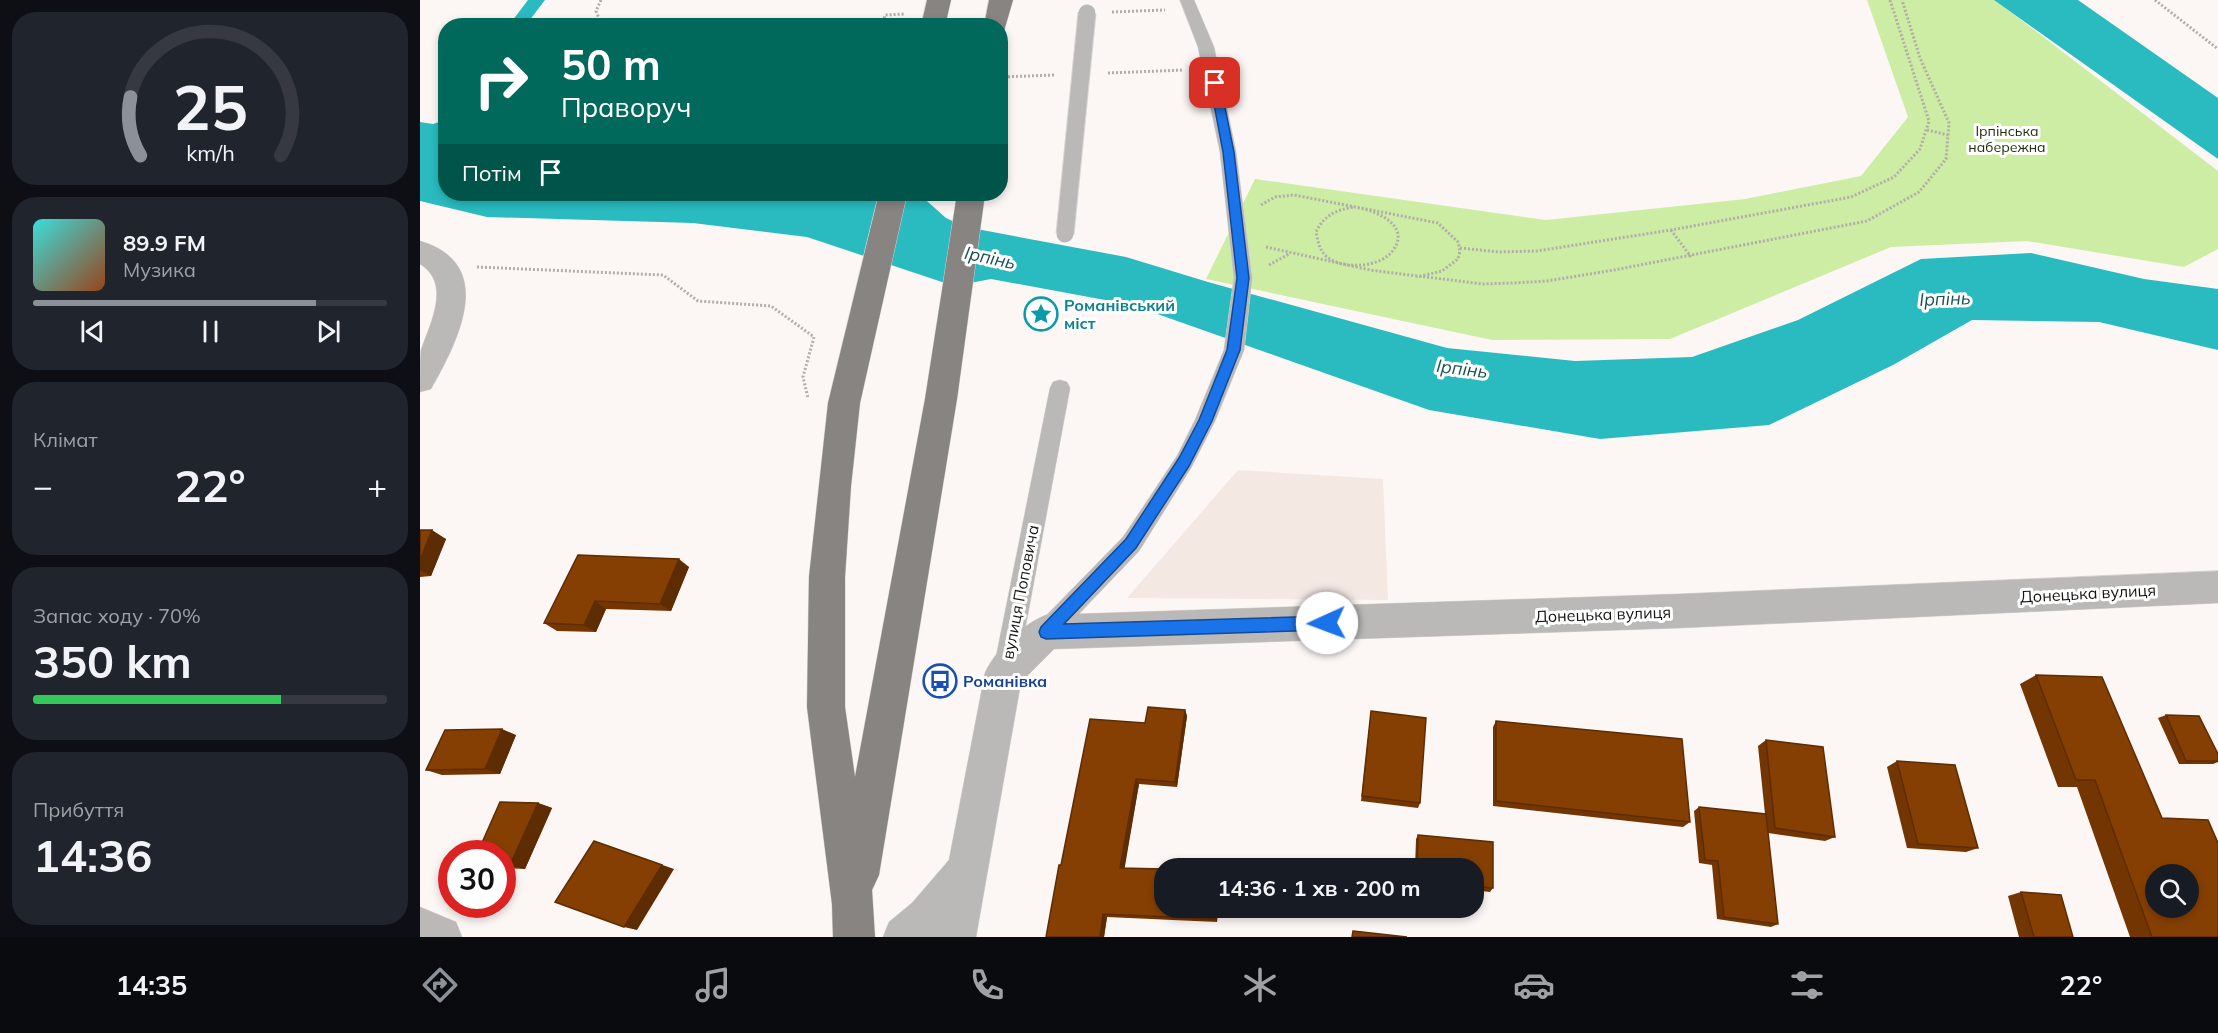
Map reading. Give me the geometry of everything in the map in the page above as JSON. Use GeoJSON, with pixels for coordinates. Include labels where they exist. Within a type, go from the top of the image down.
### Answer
{"type":"FeatureCollection","features":[{"type":"Feature","properties":{"kind":"main road"},"geometry":{"type":"LineString","coordinates":[[854,920],[837,800],[826,684],[827,577],[834,486],[827,404],[891,201]]}},
{"type":"Feature","properties":{"kind":"main road"},"geometry":{"type":"LineString","coordinates":[[854,920],[941,399],[970,201]]}},
{"type":"Feature","properties":{"kind":"street"},"geometry":{"type":"LineString","coordinates":[[420,251],[429,254],[447,270],[451,290],[450,313],[439,348],[420,380]]}},
{"type":"Feature","properties":{"kind":"street","name":"Донецька вулиця"},"geometry":{"type":"LineString","coordinates":[[1046,632],[1679,611],[2218,587]]}},
{"type":"Feature","properties":{"kind":"street"},"geometry":{"type":"LineString","coordinates":[[1004,673],[1046,632]]}},
{"type":"Feature","properties":{"kind":"street","name":"вулиця Поповича"},"geometry":{"type":"LineString","coordinates":[[955,937],[970,867],[1004,673]]}},
{"type":"Feature","properties":{"kind":"street"},"geometry":{"type":"LineString","coordinates":[[904,937],[927,918],[970,867]]}},
{"type":"Feature","properties":{"kind":"street"},"geometry":{"type":"LineString","coordinates":[[420,928],[441,937]]}},
{"type":"Feature","properties":{"kind":"lane"},"geometry":{"type":"LineString","coordinates":[[1046,632],[1131,544],[1184,462],[1205,421],[1234,350],[1243,289],[1228,152],[1219,97],[1206,47],[1190,4]]}},
{"type":"Feature","properties":{"kind":"lane"},"geometry":{"type":"LineString","coordinates":[[1065,234],[1088,6]]}},
{"type":"Feature","properties":{"kind":"lane","name":"вулиця Поповича"},"geometry":{"type":"LineString","coordinates":[[1004,673],[1060,388]]}},
{"type":"Feature","properties":{"kind":"path"},"geometry":{"type":"LineString","coordinates":[[599,18],[596,11],[601,0]]}},
{"type":"Feature","properties":{"kind":"path"},"geometry":{"type":"LineString","coordinates":[[1460,248],[1499,252],[1537,251],[1671,230],[1851,197],[1894,177],[1920,149],[1929,121],[1890,0]]}},
{"type":"Feature","properties":{"kind":"path"},"geometry":{"type":"LineString","coordinates":[[1261,244],[1274,250],[1345,264],[1417,277],[1482,284],[1547,281],[1690,257],[1867,221],[1919,192],[1946,159],[1949,123],[1920,58],[1902,0]]}},
{"type":"Feature","properties":{"kind":"path"},"geometry":{"type":"LineString","coordinates":[[2155,0],[2218,49]]}},
{"type":"Feature","properties":{"kind":"path"},"geometry":{"type":"LineString","coordinates":[[1088,6],[1190,4]]}},
{"type":"Feature","properties":{"kind":"path"},"geometry":{"type":"LineString","coordinates":[[884,18],[885,15],[911,14]]}},
{"type":"Feature","properties":{"kind":"path"},"geometry":{"type":"LineString","coordinates":[[1927,130],[1948,135]]}},
{"type":"Feature","properties":{"kind":"path"},"geometry":{"type":"LineString","coordinates":[[1255,210],[1275,197],[1294,195],[1438,223],[1454,235],[1460,248],[1456,262],[1451,268],[1440,273],[1417,277]]}},
{"type":"Feature","properties":{"kind":"path"},"geometry":{"type":"LineString","coordinates":[[1354,207],[1366,208],[1377,211],[1393,223],[1398,239],[1389,255],[1370,265],[1345,264],[1335,261],[1319,248],[1316,232],[1325,217],[1333,212],[1354,207]]}},
{"type":"Feature","properties":{"kind":"path"},"geometry":{"type":"LineString","coordinates":[[1671,230],[1690,257]]}},
{"type":"Feature","properties":{"kind":"path"},"geometry":{"type":"LineString","coordinates":[[447,270],[483,266],[663,275],[698,301],[771,306],[814,337],[803,377],[827,404]]}},
{"type":"Feature","properties":{"kind":"shaded area"},"geometry":{"type":"Polygon","coordinates":[[[1238,470],[1383,479],[1388,600],[1127,598],[1238,470]]]}},
{"type":"Feature","properties":{"kind":"green space","name":"Ірпінська набережна"},"geometry":{"type":"Polygon","coordinates":[[[1867,0],[1995,0],[2218,171],[2218,249],[2184,267],[2027,241],[1891,247],[1670,339],[1492,340],[1206,279],[1255,179],[1546,220],[1745,199],[1861,176],[1908,117],[1867,0]]]}},
{"type":"Feature","properties":{"kind":"water"},"geometry":{"type":"Polygon","coordinates":[[[528,0],[545,0],[531,18],[514,18],[528,0]]]}},
{"type":"Feature","properties":{"kind":"water"},"geometry":{"type":"Polygon","coordinates":[[[1994,0],[2078,0],[2218,98],[2218,159],[1994,0]]]}},
{"type":"Feature","properties":{"kind":"water","name":"Ірпінь"},"geometry":{"type":"Polygon","coordinates":[[[420,122],[438,122],[438,201],[927,201],[946,218],[966,227],[1126,257],[1447,348],[1575,361],[1692,357],[1798,320],[1921,259],[2031,253],[2144,279],[2218,289],[2218,350],[2099,322],[1972,320],[1893,365],[1769,425],[1600,439],[1429,410],[1132,305],[991,279],[965,284],[945,283],[807,237],[693,223],[487,217],[420,201],[420,122]]]}},
{"type":"Feature","properties":{"kind":"building"},"geometry":{"type":"Polygon","coordinates":[[[420,530],[432,530],[420,560],[420,530]]]}},
{"type":"Feature","properties":{"kind":"building"},"geometry":{"type":"Polygon","coordinates":[[[578,555],[679,559],[660,604],[595,601],[584,625],[544,623],[578,555]]]}},
{"type":"Feature","properties":{"kind":"building"},"geometry":{"type":"Polygon","coordinates":[[[2036,675],[2102,677],[2162,818],[2208,820],[2218,843],[2218,937],[2152,937],[2145,918],[2199,918],[2199,864],[2145,864],[2145,918],[2095,780],[2076,780],[2036,675]]]}},
{"type":"Feature","properties":{"kind":"building"},"geometry":{"type":"Polygon","coordinates":[[[1148,707],[1185,710],[1175,782],[1136,779],[1120,868],[1154,869],[1154,916],[1103,914],[1100,937],[1046,937],[1090,719],[1145,723],[1148,707]]]}},
{"type":"Feature","properties":{"kind":"building"},"geometry":{"type":"Polygon","coordinates":[[[1371,711],[1426,718],[1420,803],[1362,796],[1371,711]]]}},
{"type":"Feature","properties":{"kind":"building"},"geometry":{"type":"Polygon","coordinates":[[[2166,715],[2199,716],[2218,754],[2218,761],[2186,761],[2166,715]]]}},
{"type":"Feature","properties":{"kind":"building"},"geometry":{"type":"Polygon","coordinates":[[[1496,721],[1682,739],[1690,822],[1496,801],[1496,721]]]}},
{"type":"Feature","properties":{"kind":"building"},"geometry":{"type":"Polygon","coordinates":[[[502,729],[485,769],[426,770],[445,730],[502,729]]]}},
{"type":"Feature","properties":{"kind":"building"},"geometry":{"type":"Polygon","coordinates":[[[1766,740],[1823,747],[1835,837],[1775,828],[1766,740]]]}},
{"type":"Feature","properties":{"kind":"building"},"geometry":{"type":"Polygon","coordinates":[[[1897,761],[1955,765],[1978,848],[1918,844],[1897,761]]]}},
{"type":"Feature","properties":{"kind":"building"},"geometry":{"type":"Polygon","coordinates":[[[500,802],[538,803],[516,852],[516,840],[483,840],[500,802]]]}},
{"type":"Feature","properties":{"kind":"building"},"geometry":{"type":"Polygon","coordinates":[[[1699,807],[1766,814],[1778,924],[1724,917],[1718,861],[1705,860],[1699,807]]]}},
{"type":"Feature","properties":{"kind":"building"},"geometry":{"type":"Polygon","coordinates":[[[1418,835],[1493,842],[1493,888],[1484,887],[1484,858],[1417,858],[1418,835]]]}},
{"type":"Feature","properties":{"kind":"building"},"geometry":{"type":"Polygon","coordinates":[[[594,841],[662,865],[624,927],[555,902],[594,841]]]}},
{"type":"Feature","properties":{"kind":"building"},"geometry":{"type":"Polygon","coordinates":[[[2021,892],[2061,895],[2073,937],[2034,937],[2021,892]]]}},
{"type":"Feature","properties":{"kind":"building"},"geometry":{"type":"Polygon","coordinates":[[[1353,931],[1407,937],[1352,937],[1353,931]]]}},
{"type":"Feature","properties":{"kind":"place","name":"Романівський міст"},"geometry":{"type":"Point","coordinates":[1041,314]}},
{"type":"Feature","properties":{"kind":"place","name":"Романівка"},"geometry":{"type":"Point","coordinates":[940,681]}},
{"type":"Feature","properties":{"kind":"route"},"geometry":{"type":"LineString","coordinates":[[1215,83],[1228,152],[1243,278],[1234,350],[1205,421],[1184,462],[1131,544],[1046,632],[1327,623]]}}]}
